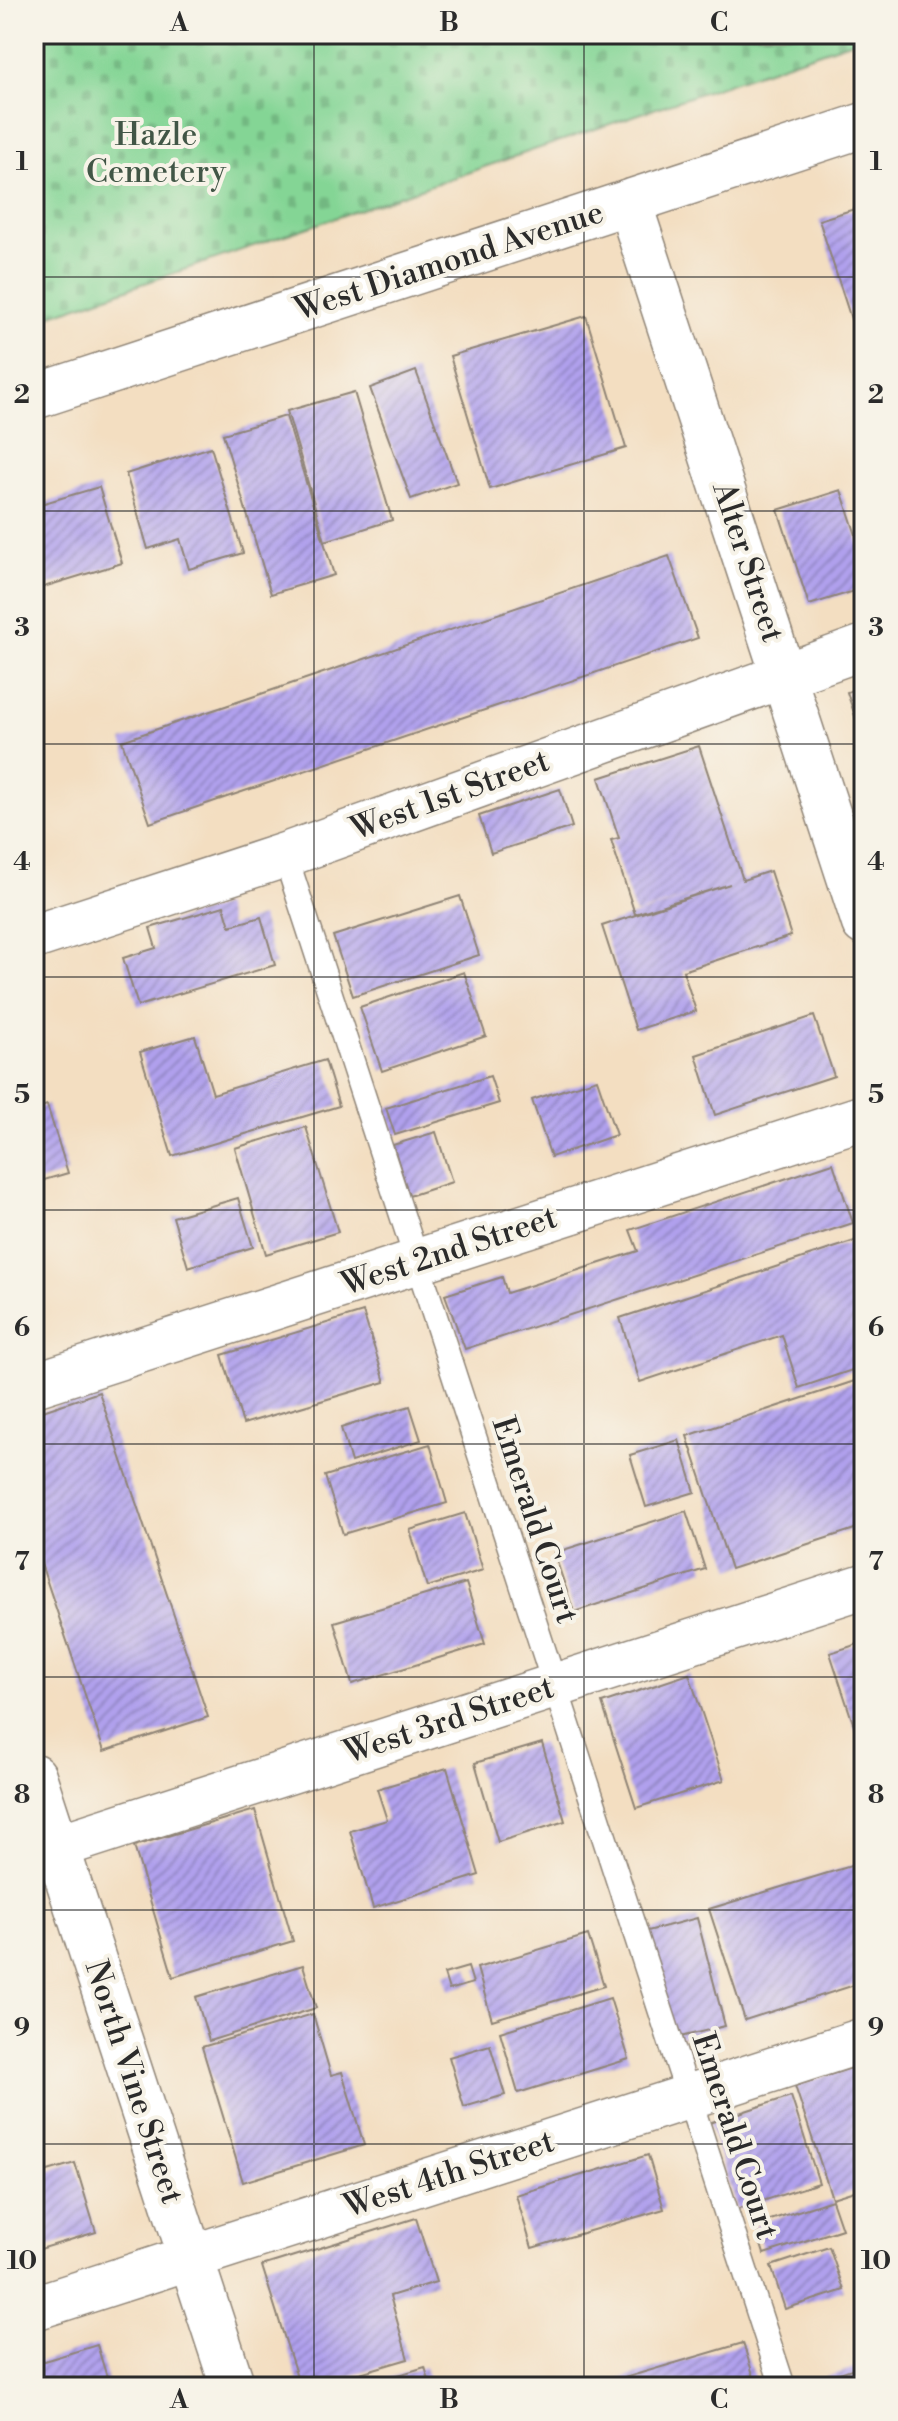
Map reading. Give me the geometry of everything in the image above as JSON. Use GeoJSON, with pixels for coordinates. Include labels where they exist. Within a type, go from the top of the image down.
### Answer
{"type":"FeatureCollection","features":[{"type":"Feature","properties":{"kind":"street","name":"West Diamond Avenue"},"geometry":{"type":"LineString","coordinates":[[34,397],[864,125]]}},
{"type":"Feature","properties":{"kind":"street","name":"Alter Street"},"geometry":{"type":"LineString","coordinates":[[629,202],[864,923]]}},
{"type":"Feature","properties":{"kind":"street","name":"West 1st Street"},"geometry":{"type":"LineString","coordinates":[[34,937],[285,855],[784,673],[864,647]]}},
{"type":"Feature","properties":{"kind":"street","name":"West 2nd Street"},"geometry":{"type":"LineString","coordinates":[[34,1385],[864,1117]]}},
{"type":"Feature","properties":{"kind":"street","name":"West 3rd Street"},"geometry":{"type":"LineString","coordinates":[[45,1850],[864,1586]]}},
{"type":"Feature","properties":{"kind":"street","name":"North Vine Street"},"geometry":{"type":"LineString","coordinates":[[34,1776],[45,1850],[191,2257],[233,2387]]}},
{"type":"Feature","properties":{"kind":"street","name":"West 4th Street"},"geometry":{"type":"LineString","coordinates":[[34,2308],[864,2040]]}},
{"type":"Feature","properties":{"kind":"lane","name":"Emerald Court"},"geometry":{"type":"LineString","coordinates":[[285,855],[783,2387]]}},
{"type":"Feature","properties":{"kind":"green space","name":"Hazle Cemetery"},"geometry":{"type":"Polygon","coordinates":[[[34,34],[864,34],[864,37],[34,321],[34,34]]]}},
{"type":"Feature","properties":{"kind":"building"},"geometry":{"type":"Polygon","coordinates":[[[864,206],[864,356],[863,356],[819,220],[864,206]]]}},
{"type":"Feature","properties":{"kind":"building"},"geometry":{"type":"Polygon","coordinates":[[[586,316],[626,448],[490,489],[450,356],[586,316]]]}},
{"type":"Feature","properties":{"kind":"building"},"geometry":{"type":"Polygon","coordinates":[[[416,371],[457,483],[411,499],[370,388],[416,371]]]}},
{"type":"Feature","properties":{"kind":"building"},"geometry":{"type":"Polygon","coordinates":[[[354,392],[392,520],[325,541],[287,411],[354,392]]]}},
{"type":"Feature","properties":{"kind":"building"},"geometry":{"type":"Polygon","coordinates":[[[286,416],[334,575],[271,594],[223,434],[286,416]]]}},
{"type":"Feature","properties":{"kind":"building"},"geometry":{"type":"Polygon","coordinates":[[[211,447],[243,553],[189,569],[180,539],[148,549],[126,474],[211,447]]]}},
{"type":"Feature","properties":{"kind":"building"},"geometry":{"type":"Polygon","coordinates":[[[99,487],[122,563],[34,590],[34,506],[99,487]]]}},
{"type":"Feature","properties":{"kind":"building"},"geometry":{"type":"Polygon","coordinates":[[[841,490],[864,559],[864,588],[809,605],[778,510],[841,490]]]}},
{"type":"Feature","properties":{"kind":"building"},"geometry":{"type":"Polygon","coordinates":[[[669,556],[698,638],[150,823],[122,741],[669,556]]]}},
{"type":"Feature","properties":{"kind":"building"},"geometry":{"type":"Polygon","coordinates":[[[864,686],[864,740],[863,740],[847,692],[864,686]]]}},
{"type":"Feature","properties":{"kind":"building"},"geometry":{"type":"Polygon","coordinates":[[[699,746],[743,880],[770,871],[791,936],[683,971],[696,1011],[636,1030],[602,926],[730,884],[635,914],[611,840],[619,838],[599,778],[699,746]]]}},
{"type":"Feature","properties":{"kind":"building"},"geometry":{"type":"Polygon","coordinates":[[[560,789],[572,827],[491,853],[479,816],[560,789]]]}},
{"type":"Feature","properties":{"kind":"building"},"geometry":{"type":"Polygon","coordinates":[[[460,896],[479,955],[353,996],[333,936],[460,896]]]}},
{"type":"Feature","properties":{"kind":"building"},"geometry":{"type":"Polygon","coordinates":[[[224,906],[230,926],[261,917],[275,965],[138,1006],[123,958],[156,948],[150,928],[224,906]]]}},
{"type":"Feature","properties":{"kind":"building"},"geometry":{"type":"Polygon","coordinates":[[[464,972],[486,1036],[382,1071],[360,1007],[464,972]]]}},
{"type":"Feature","properties":{"kind":"building"},"geometry":{"type":"Polygon","coordinates":[[[814,1016],[834,1076],[715,1115],[696,1055],[814,1016]]]}},
{"type":"Feature","properties":{"kind":"building"},"geometry":{"type":"Polygon","coordinates":[[[195,1036],[213,1094],[325,1060],[339,1106],[172,1156],[140,1052],[195,1036]]]}},
{"type":"Feature","properties":{"kind":"building"},"geometry":{"type":"Polygon","coordinates":[[[490,1076],[499,1103],[395,1135],[386,1108],[490,1076]]]}},
{"type":"Feature","properties":{"kind":"building"},"geometry":{"type":"Polygon","coordinates":[[[597,1079],[616,1135],[551,1157],[532,1100],[597,1079]]]}},
{"type":"Feature","properties":{"kind":"building"},"geometry":{"type":"Polygon","coordinates":[[[47,1105],[68,1173],[34,1183],[34,1109],[47,1105]]]}},
{"type":"Feature","properties":{"kind":"building"},"geometry":{"type":"Polygon","coordinates":[[[306,1127],[338,1232],[266,1254],[235,1148],[306,1127]]]}},
{"type":"Feature","properties":{"kind":"building"},"geometry":{"type":"Polygon","coordinates":[[[436,1132],[452,1182],[409,1196],[393,1145],[436,1132]]]}},
{"type":"Feature","properties":{"kind":"building"},"geometry":{"type":"Polygon","coordinates":[[[833,1163],[853,1223],[465,1349],[445,1295],[502,1277],[507,1293],[638,1251],[630,1230],[833,1163]]]}},
{"type":"Feature","properties":{"kind":"building"},"geometry":{"type":"Polygon","coordinates":[[[238,1198],[253,1247],[188,1267],[173,1217],[238,1198]]]}},
{"type":"Feature","properties":{"kind":"building"},"geometry":{"type":"Polygon","coordinates":[[[864,1238],[864,1366],[799,1388],[782,1335],[640,1382],[620,1318],[864,1238]]]}},
{"type":"Feature","properties":{"kind":"building"},"geometry":{"type":"Polygon","coordinates":[[[363,1312],[385,1382],[243,1424],[222,1355],[363,1312]]]}},
{"type":"Feature","properties":{"kind":"building"},"geometry":{"type":"Polygon","coordinates":[[[864,1378],[864,1526],[731,1569],[687,1436],[864,1378]]]}},
{"type":"Feature","properties":{"kind":"building"},"geometry":{"type":"Polygon","coordinates":[[[99,1392],[208,1717],[104,1751],[34,1543],[34,1414],[99,1392]]]}},
{"type":"Feature","properties":{"kind":"building"},"geometry":{"type":"Polygon","coordinates":[[[410,1406],[421,1440],[351,1462],[341,1428],[410,1406]]]}},
{"type":"Feature","properties":{"kind":"building"},"geometry":{"type":"Polygon","coordinates":[[[679,1440],[695,1492],[646,1507],[630,1455],[679,1440]]]}},
{"type":"Feature","properties":{"kind":"building"},"geometry":{"type":"Polygon","coordinates":[[[430,1444],[447,1503],[343,1534],[325,1476],[430,1444]]]}},
{"type":"Feature","properties":{"kind":"building"},"geometry":{"type":"Polygon","coordinates":[[[686,1511],[705,1569],[574,1612],[554,1553],[686,1511]]]}},
{"type":"Feature","properties":{"kind":"building"},"geometry":{"type":"Polygon","coordinates":[[[465,1513],[483,1570],[427,1587],[410,1530],[465,1513]]]}},
{"type":"Feature","properties":{"kind":"building"},"geometry":{"type":"Polygon","coordinates":[[[466,1583],[485,1644],[352,1684],[334,1622],[466,1583]]]}},
{"type":"Feature","properties":{"kind":"building"},"geometry":{"type":"Polygon","coordinates":[[[864,1642],[864,1726],[855,1729],[830,1653],[864,1642]]]}},
{"type":"Feature","properties":{"kind":"building"},"geometry":{"type":"Polygon","coordinates":[[[689,1674],[724,1780],[636,1808],[602,1703],[689,1674]]]}},
{"type":"Feature","properties":{"kind":"building"},"geometry":{"type":"Polygon","coordinates":[[[542,1743],[565,1821],[498,1842],[475,1763],[542,1743]]]}},
{"type":"Feature","properties":{"kind":"building"},"geometry":{"type":"Polygon","coordinates":[[[447,1768],[479,1875],[373,1908],[350,1831],[387,1820],[377,1789],[447,1768]]]}},
{"type":"Feature","properties":{"kind":"building"},"geometry":{"type":"Polygon","coordinates":[[[255,1810],[293,1941],[173,1977],[134,1846],[255,1810]]]}},
{"type":"Feature","properties":{"kind":"building"},"geometry":{"type":"Polygon","coordinates":[[[864,1862],[864,1982],[745,2020],[709,1909],[864,1862]]]}},
{"type":"Feature","properties":{"kind":"building"},"geometry":{"type":"Polygon","coordinates":[[[697,1918],[725,2026],[672,2039],[644,1932],[697,1918]]]}},
{"type":"Feature","properties":{"kind":"building"},"geometry":{"type":"Polygon","coordinates":[[[588,1935],[604,1986],[492,2020],[477,1968],[588,1935]]]}},
{"type":"Feature","properties":{"kind":"building"},"geometry":{"type":"Polygon","coordinates":[[[303,1965],[316,2008],[209,2041],[196,1997],[303,1965]]]}},
{"type":"Feature","properties":{"kind":"building"},"geometry":{"type":"Polygon","coordinates":[[[468,1967],[473,1983],[449,1990],[444,1974],[468,1967]]]}},
{"type":"Feature","properties":{"kind":"building"},"geometry":{"type":"Polygon","coordinates":[[[610,1998],[629,2059],[518,2093],[500,2032],[610,1998]]]}},
{"type":"Feature","properties":{"kind":"building"},"geometry":{"type":"Polygon","coordinates":[[[313,2014],[331,2075],[342,2072],[364,2145],[243,2182],[202,2047],[313,2014]]]}},
{"type":"Feature","properties":{"kind":"building"},"geometry":{"type":"Polygon","coordinates":[[[490,2045],[505,2095],[464,2107],[449,2057],[490,2045]]]}},
{"type":"Feature","properties":{"kind":"building"},"geometry":{"type":"Polygon","coordinates":[[[864,2064],[864,2188],[832,2198],[795,2086],[864,2064]]]}},
{"type":"Feature","properties":{"kind":"building"},"geometry":{"type":"Polygon","coordinates":[[[791,2096],[819,2183],[737,2209],[709,2123],[791,2096]]]}},
{"type":"Feature","properties":{"kind":"building"},"geometry":{"type":"Polygon","coordinates":[[[648,2155],[664,2209],[532,2248],[516,2195],[648,2155]]]}},
{"type":"Feature","properties":{"kind":"building"},"geometry":{"type":"Polygon","coordinates":[[[75,2163],[96,2232],[34,2251],[34,2175],[75,2163]]]}},
{"type":"Feature","properties":{"kind":"building"},"geometry":{"type":"Polygon","coordinates":[[[832,2200],[842,2229],[764,2254],[755,2225],[832,2200]]]}},
{"type":"Feature","properties":{"kind":"building"},"geometry":{"type":"Polygon","coordinates":[[[416,2218],[436,2282],[390,2296],[408,2359],[312,2387],[300,2387],[262,2266],[416,2218]]]}},
{"type":"Feature","properties":{"kind":"building"},"geometry":{"type":"Polygon","coordinates":[[[829,2247],[844,2290],[785,2309],[771,2266],[829,2247]]]}},
{"type":"Feature","properties":{"kind":"building"},"geometry":{"type":"Polygon","coordinates":[[[743,2343],[757,2387],[597,2387],[597,2386],[743,2343]]]}},
{"type":"Feature","properties":{"kind":"building"},"geometry":{"type":"Polygon","coordinates":[[[97,2345],[110,2387],[34,2387],[34,2364],[97,2345]]]}},
{"type":"Feature","properties":{"kind":"building"},"geometry":{"type":"Polygon","coordinates":[[[864,2365],[864,2387],[806,2387],[805,2384],[864,2365]]]}},
{"type":"Feature","properties":{"kind":"building"},"geometry":{"type":"Polygon","coordinates":[[[425,2367],[431,2387],[362,2387],[362,2386],[425,2367]]]}}]}
